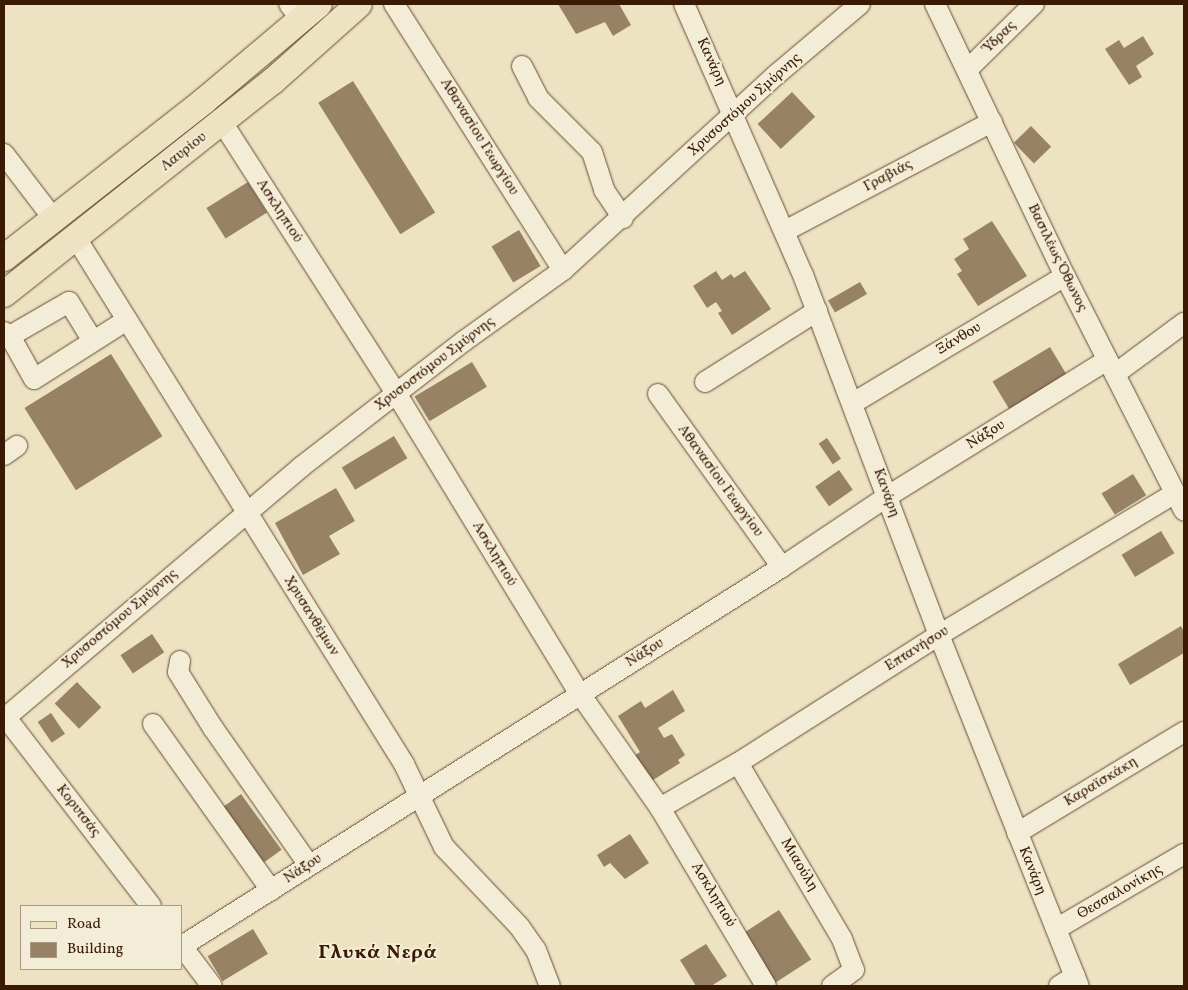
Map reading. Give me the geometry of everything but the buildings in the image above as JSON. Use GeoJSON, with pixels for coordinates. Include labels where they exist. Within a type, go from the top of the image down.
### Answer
{"type":"FeatureCollection","features":[{"type":"Feature","properties":{"kind":"main road","name":"Λαυρίου"},"geometry":{"type":"LineString","coordinates":[[4,294],[222,122],[359,4]]}},
{"type":"Feature","properties":{"kind":"main road","name":"Λαυρίου"},"geometry":{"type":"LineString","coordinates":[[4,258],[204,101],[303,9]]}},
{"type":"Feature","properties":{"kind":"street","name":"Αθανασίου Γεωργίου"},"geometry":{"type":"LineString","coordinates":[[394,4],[563,270]]}},
{"type":"Feature","properties":{"kind":"street","name":"Κανάρη"},"geometry":{"type":"LineString","coordinates":[[684,4],[734,112],[785,230],[853,403],[939,635],[1056,929],[1071,983]]}},
{"type":"Feature","properties":{"kind":"street","name":"Χρυσοστόμου Σμύρνης"},"geometry":{"type":"LineString","coordinates":[[4,717],[247,511],[396,393],[563,270],[623,218],[734,112],[860,4]]}},
{"type":"Feature","properties":{"kind":"street","name":"Βασιλέως Όθωνος"},"geometry":{"type":"LineString","coordinates":[[935,4],[1065,276],[1184,511]]}},
{"type":"Feature","properties":{"kind":"street","name":"Ύδρας"},"geometry":{"type":"LineString","coordinates":[[966,70],[1034,4]]}},
{"type":"Feature","properties":{"kind":"street"},"geometry":{"type":"LineString","coordinates":[[522,66],[538,98],[592,152],[604,190],[623,218]]}},
{"type":"Feature","properties":{"kind":"street","name":"Ασκληπιού"},"geometry":{"type":"LineString","coordinates":[[222,122],[396,393],[580,694],[660,808],[766,986]]}},
{"type":"Feature","properties":{"kind":"street","name":"Γραβιάς"},"geometry":{"type":"LineString","coordinates":[[785,230],[992,122]]}},
{"type":"Feature","properties":{"kind":"street"},"geometry":{"type":"LineString","coordinates":[[4,154],[53,218]]}},
{"type":"Feature","properties":{"kind":"street","name":"Χρυσανθέμων"},"geometry":{"type":"LineString","coordinates":[[76,238],[404,764],[431,825],[452,858],[506,910],[528,939],[550,986]]}},
{"type":"Feature","properties":{"kind":"street","name":"Ξάνθου"},"geometry":{"type":"LineString","coordinates":[[853,403],[1065,276]]}},
{"type":"Feature","properties":{"kind":"street"},"geometry":{"type":"LineString","coordinates":[[93,342],[68,302],[7,334],[34,379],[93,342],[127,320]]}},
{"type":"Feature","properties":{"kind":"street"},"geometry":{"type":"LineString","coordinates":[[705,382],[817,311]]}},
{"type":"Feature","properties":{"kind":"street","name":"Νάξου"},"geometry":{"type":"LineString","coordinates":[[182,945],[782,567],[888,496],[1184,323]]}},
{"type":"Feature","properties":{"kind":"street","name":"Αθανασίου Γεωργίου"},"geometry":{"type":"LineString","coordinates":[[658,394],[782,567]]}},
{"type":"Feature","properties":{"kind":"street","name":"Επτανήσου"},"geometry":{"type":"LineString","coordinates":[[660,808],[738,763],[939,635],[1175,492]]}},
{"type":"Feature","properties":{"kind":"street"},"geometry":{"type":"LineString","coordinates":[[180,661],[178,672],[212,728],[309,865]]}},
{"type":"Feature","properties":{"kind":"street","name":"Κορυτσάς"},"geometry":{"type":"LineString","coordinates":[[4,717],[151,905]]}},
{"type":"Feature","properties":{"kind":"street"},"geometry":{"type":"LineString","coordinates":[[153,724],[271,890]]}},
{"type":"Feature","properties":{"kind":"street","name":"Καραϊσκάκη"},"geometry":{"type":"LineString","coordinates":[[1017,833],[1184,732]]}},
{"type":"Feature","properties":{"kind":"street","name":"Μιαούλη"},"geometry":{"type":"LineString","coordinates":[[738,763],[842,939],[854,970],[832,986]]}},
{"type":"Feature","properties":{"kind":"street","name":"Θεσσαλονίκης"},"geometry":{"type":"LineString","coordinates":[[1056,929],[1184,854]]}},
{"type":"Feature","properties":{"kind":"street"},"geometry":{"type":"LineString","coordinates":[[182,945],[212,986]]}},
{"type":"Feature","properties":{"kind":"district","name":"Γλυκά Νερά"},"geometry":{"type":"Point","coordinates":[378,953]}}]}
